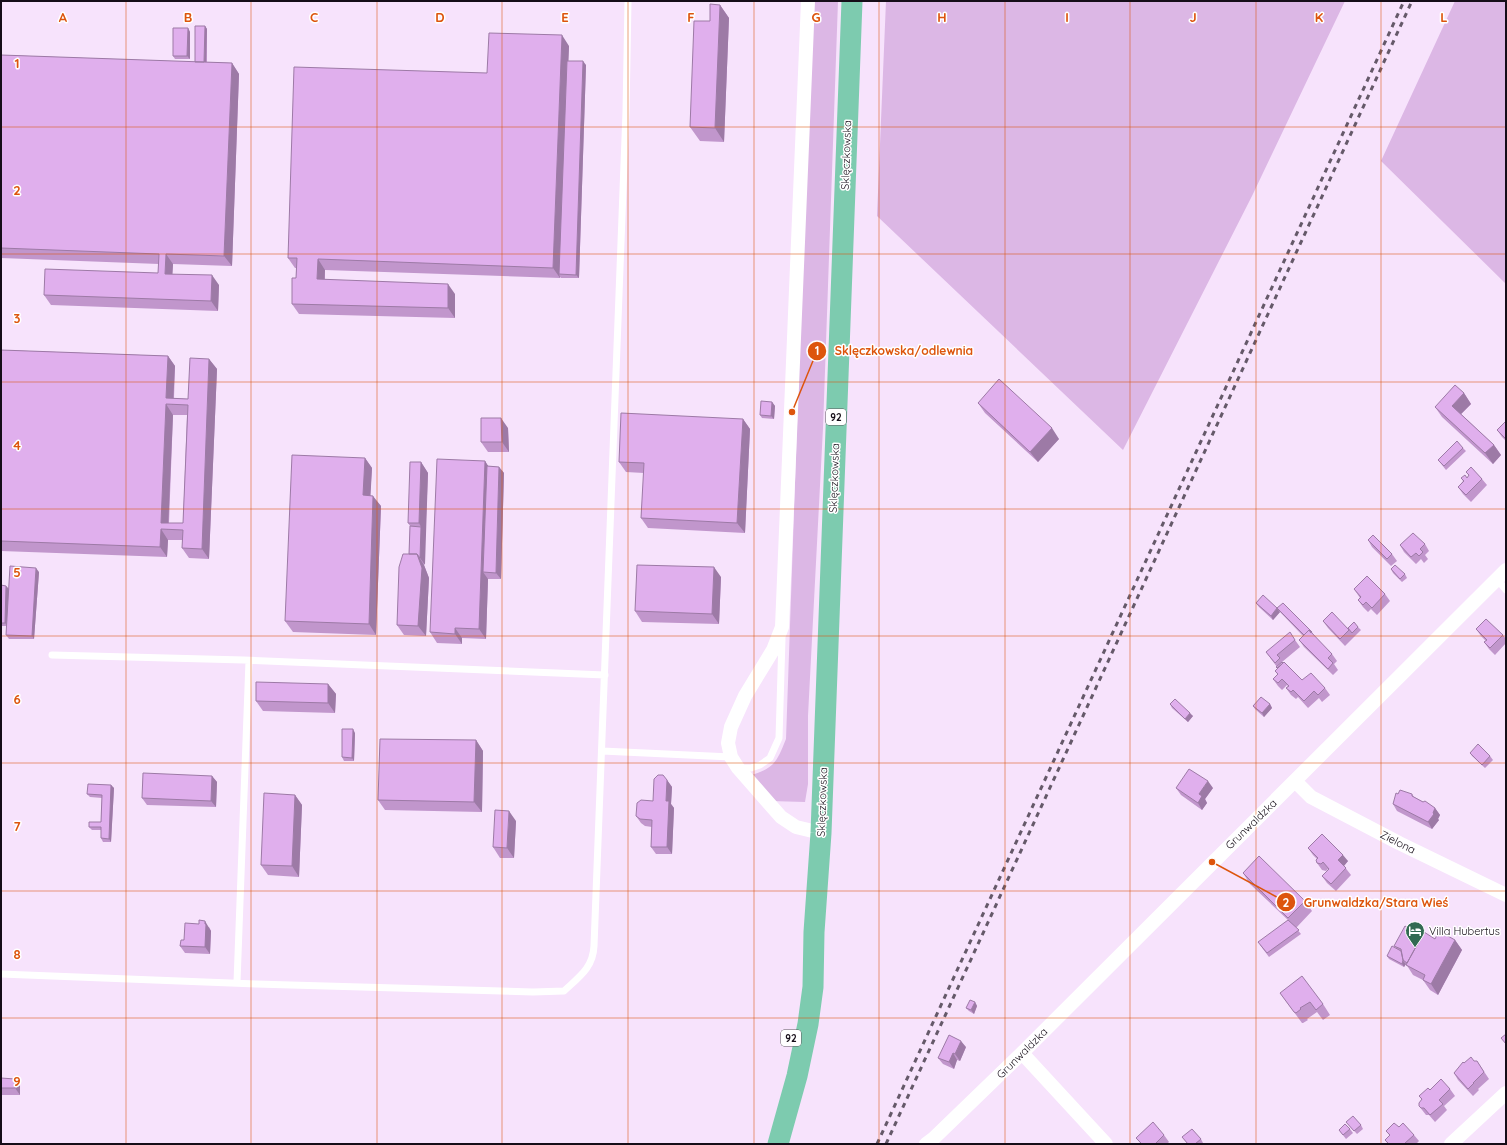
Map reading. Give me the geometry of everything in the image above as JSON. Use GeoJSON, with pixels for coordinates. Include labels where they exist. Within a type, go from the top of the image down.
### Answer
{"type":"FeatureCollection","features":[{"type":"Feature","properties":{"kind":"main road","name":"Sklęczkowska"},"geometry":{"type":"LineString","coordinates":[[778,1144],[797,1076],[808,1024],[813,987],[814,932],[821,833],[852,1]]}},
{"type":"Feature","properties":{"kind":"main road","name":"Sklęczkowska"},"geometry":{"type":"LineString","coordinates":[[764,1144],[784,1072],[796,1018],[801,982],[814,932]]}},
{"type":"Feature","properties":{"kind":"street"},"geometry":{"type":"LineString","coordinates":[[808,1],[782,627],[773,650],[745,696],[731,727],[728,744],[735,762],[780,817],[796,827],[821,833]]}},
{"type":"Feature","properties":{"kind":"street","name":"Grunwaldzka"},"geometry":{"type":"LineString","coordinates":[[926,1144],[1022,1053],[1501,574]]}},
{"type":"Feature","properties":{"kind":"street","name":"Zielona"},"geometry":{"type":"LineString","coordinates":[[1295,781],[1311,797],[1399,843],[1506,895]]}},
{"type":"Feature","properties":{"kind":"street"},"geometry":{"type":"LineString","coordinates":[[1022,1053],[1106,1144]]}},
{"type":"Feature","properties":{"kind":"street"},"geometry":{"type":"LineString","coordinates":[[1451,1144],[1506,1093]]}},
{"type":"Feature","properties":{"kind":"lane"},"geometry":{"type":"LineString","coordinates":[[1,974],[437,990],[564,992],[586,970],[593,958],[602,751],[626,112],[628,1]]}},
{"type":"Feature","properties":{"kind":"lane"},"geometry":{"type":"LineString","coordinates":[[1501,574],[1506,590]]}},
{"type":"Feature","properties":{"kind":"lane"},"geometry":{"type":"LineString","coordinates":[[602,751],[735,762],[751,768],[760,765],[770,758],[779,738],[782,627]]}},
{"type":"Feature","properties":{"kind":"lane"},"geometry":{"type":"LineString","coordinates":[[52,655],[249,660],[605,675]]}},
{"type":"Feature","properties":{"kind":"lane"},"geometry":{"type":"LineString","coordinates":[[237,982],[249,660]]}},
{"type":"Feature","properties":{"kind":"shaded area"},"geometry":{"type":"Polygon","coordinates":[[[812,1],[838,1],[823,428],[808,716],[808,784],[805,802],[770,801],[751,775],[765,770],[774,763],[786,739],[812,1]]]}},
{"type":"Feature","properties":{"kind":"shaded area"},"geometry":{"type":"Polygon","coordinates":[[[886,1],[1345,1],[1252,196],[1123,450],[877,216],[886,1]]]}},
{"type":"Feature","properties":{"kind":"shaded area"},"geometry":{"type":"Polygon","coordinates":[[[1455,1],[1506,1],[1506,284],[1381,161],[1455,1]]]}},
{"type":"Feature","properties":{"kind":"building"},"geometry":{"type":"Polygon","coordinates":[[[710,4],[720,5],[715,128],[690,127],[694,21],[710,21],[710,4]]]}},
{"type":"Feature","properties":{"kind":"building"},"geometry":{"type":"Polygon","coordinates":[[[195,26],[205,26],[204,62],[195,62],[195,26]]]}},
{"type":"Feature","properties":{"kind":"building"},"geometry":{"type":"Polygon","coordinates":[[[173,28],[188,28],[187,56],[173,56],[173,28]]]}},
{"type":"Feature","properties":{"kind":"building"},"geometry":{"type":"Polygon","coordinates":[[[489,33],[562,35],[553,268],[318,259],[317,279],[448,284],[448,308],[292,304],[292,278],[296,278],[297,258],[288,258],[294,67],[487,73],[489,33]]]}},
{"type":"Feature","properties":{"kind":"building"},"geometry":{"type":"Polygon","coordinates":[[[1,55],[232,63],[224,256],[166,254],[165,274],[212,275],[211,301],[44,295],[45,269],[158,273],[159,254],[1,248],[1,55]]]}},
{"type":"Feature","properties":{"kind":"building"},"geometry":{"type":"Polygon","coordinates":[[[567,61],[583,61],[576,275],[559,274],[567,61]]]}},
{"type":"Feature","properties":{"kind":"building"},"geometry":{"type":"Polygon","coordinates":[[[1,350],[168,356],[166,398],[188,399],[190,358],[209,359],[202,549],[182,548],[183,530],[161,529],[160,547],[1,541],[1,350]],[[166,404],[161,523],[183,523],[188,405],[166,404]]]}},
{"type":"Feature","properties":{"kind":"building"},"geometry":{"type":"Polygon","coordinates":[[[999,379],[1052,428],[1030,452],[978,403],[999,379]]]}},
{"type":"Feature","properties":{"kind":"building"},"geometry":{"type":"Polygon","coordinates":[[[1455,385],[1464,393],[1452,406],[1494,445],[1485,453],[1435,407],[1455,385]]]}},
{"type":"Feature","properties":{"kind":"building"},"geometry":{"type":"Polygon","coordinates":[[[761,401],[772,402],[771,416],[760,415],[761,401]]]}},
{"type":"Feature","properties":{"kind":"building"},"geometry":{"type":"Polygon","coordinates":[[[621,413],[743,419],[737,523],[641,518],[644,463],[619,462],[621,413]]]}},
{"type":"Feature","properties":{"kind":"building"},"geometry":{"type":"Polygon","coordinates":[[[481,418],[501,418],[502,442],[481,442],[481,418]]]}},
{"type":"Feature","properties":{"kind":"building"},"geometry":{"type":"Polygon","coordinates":[[[1506,421],[1506,439],[1497,430],[1506,421]]]}},
{"type":"Feature","properties":{"kind":"building"},"geometry":{"type":"Polygon","coordinates":[[[1457,441],[1463,448],[1444,466],[1438,460],[1457,441]]]}},
{"type":"Feature","properties":{"kind":"building"},"geometry":{"type":"Polygon","coordinates":[[[292,455],[365,458],[363,495],[373,496],[369,624],[285,621],[292,455]]]}},
{"type":"Feature","properties":{"kind":"building"},"geometry":{"type":"Polygon","coordinates":[[[437,459],[485,461],[479,629],[455,628],[455,634],[430,632],[437,459]]]}},
{"type":"Feature","properties":{"kind":"building"},"geometry":{"type":"Polygon","coordinates":[[[410,462],[421,462],[419,523],[408,523],[410,462]]]}},
{"type":"Feature","properties":{"kind":"building"},"geometry":{"type":"Polygon","coordinates":[[[487,466],[499,467],[496,573],[483,572],[487,466]]]}},
{"type":"Feature","properties":{"kind":"building"},"geometry":{"type":"Polygon","coordinates":[[[1471,467],[1482,479],[1466,495],[1458,487],[1464,481],[1461,478],[1465,475],[1467,478],[1469,475],[1466,472],[1471,467]]]}},
{"type":"Feature","properties":{"kind":"building"},"geometry":{"type":"Polygon","coordinates":[[[410,526],[421,527],[420,558],[417,554],[409,554],[410,526]]]}},
{"type":"Feature","properties":{"kind":"building"},"geometry":{"type":"Polygon","coordinates":[[[1413,533],[1425,544],[1420,549],[1423,552],[1419,556],[1416,553],[1411,557],[1400,545],[1413,533]]]}},
{"type":"Feature","properties":{"kind":"building"},"geometry":{"type":"Polygon","coordinates":[[[1373,535],[1392,554],[1387,559],[1368,540],[1373,535]]]}},
{"type":"Feature","properties":{"kind":"building"},"geometry":{"type":"Polygon","coordinates":[[[403,554],[417,554],[422,568],[418,626],[397,625],[399,567],[403,554]]]}},
{"type":"Feature","properties":{"kind":"building"},"geometry":{"type":"Polygon","coordinates":[[[637,565],[714,567],[712,614],[635,611],[637,565]]]}},
{"type":"Feature","properties":{"kind":"building"},"geometry":{"type":"Polygon","coordinates":[[[1395,565],[1405,574],[1400,579],[1391,569],[1395,565]]]}},
{"type":"Feature","properties":{"kind":"building"},"geometry":{"type":"Polygon","coordinates":[[[10,566],[36,568],[32,636],[6,635],[10,566]]]}},
{"type":"Feature","properties":{"kind":"building"},"geometry":{"type":"Polygon","coordinates":[[[1367,576],[1385,594],[1372,608],[1366,602],[1363,605],[1358,600],[1361,597],[1354,589],[1367,576]]]}},
{"type":"Feature","properties":{"kind":"building"},"geometry":{"type":"Polygon","coordinates":[[[1,585],[6,586],[5,623],[1,623],[1,585]]]}},
{"type":"Feature","properties":{"kind":"building"},"geometry":{"type":"Polygon","coordinates":[[[1263,595],[1277,608],[1271,616],[1256,603],[1263,595]]]}},
{"type":"Feature","properties":{"kind":"building"},"geometry":{"type":"Polygon","coordinates":[[[1283,603],[1312,632],[1311,633],[1309,630],[1304,635],[1277,608],[1283,603]]]}},
{"type":"Feature","properties":{"kind":"building"},"geometry":{"type":"Polygon","coordinates":[[[1332,612],[1349,630],[1340,639],[1323,621],[1332,612]]]}},
{"type":"Feature","properties":{"kind":"building"},"geometry":{"type":"Polygon","coordinates":[[[1486,619],[1503,635],[1490,648],[1484,642],[1487,640],[1476,629],[1486,619]]]}},
{"type":"Feature","properties":{"kind":"building"},"geometry":{"type":"Polygon","coordinates":[[[1354,622],[1358,627],[1352,633],[1348,628],[1354,622]]]}},
{"type":"Feature","properties":{"kind":"building"},"geometry":{"type":"Polygon","coordinates":[[[1309,630],[1332,654],[1328,658],[1333,663],[1328,669],[1299,640],[1309,630]]]}},
{"type":"Feature","properties":{"kind":"building"},"geometry":{"type":"Polygon","coordinates":[[[1290,632],[1295,640],[1277,655],[1280,658],[1275,663],[1266,652],[1290,632]]]}},
{"type":"Feature","properties":{"kind":"building"},"geometry":{"type":"Polygon","coordinates":[[[1282,662],[1283,663],[1277,668],[1276,667],[1282,662]]]}},
{"type":"Feature","properties":{"kind":"building"},"geometry":{"type":"Polygon","coordinates":[[[1284,662],[1302,680],[1311,673],[1325,688],[1318,695],[1314,691],[1304,701],[1293,690],[1291,692],[1286,688],[1289,686],[1282,679],[1278,683],[1273,679],[1278,674],[1275,671],[1284,662]]]}},
{"type":"Feature","properties":{"kind":"building"},"geometry":{"type":"Polygon","coordinates":[[[256,682],[328,684],[328,703],[256,701],[256,682]]]}},
{"type":"Feature","properties":{"kind":"building"},"geometry":{"type":"Polygon","coordinates":[[[1261,697],[1270,704],[1262,713],[1253,706],[1261,697]]]}},
{"type":"Feature","properties":{"kind":"building"},"geometry":{"type":"Polygon","coordinates":[[[1175,699],[1190,713],[1185,719],[1170,704],[1175,699]]]}},
{"type":"Feature","properties":{"kind":"building"},"geometry":{"type":"Polygon","coordinates":[[[342,729],[353,729],[352,758],[342,757],[342,729]]]}},
{"type":"Feature","properties":{"kind":"building"},"geometry":{"type":"Polygon","coordinates":[[[380,739],[476,740],[474,802],[378,800],[380,739]]]}},
{"type":"Feature","properties":{"kind":"building"},"geometry":{"type":"Polygon","coordinates":[[[1478,744],[1490,756],[1482,765],[1470,753],[1478,744]]]}},
{"type":"Feature","properties":{"kind":"building"},"geometry":{"type":"Polygon","coordinates":[[[1189,769],[1208,781],[1199,794],[1202,796],[1198,803],[1176,788],[1189,769]]]}},
{"type":"Feature","properties":{"kind":"building"},"geometry":{"type":"Polygon","coordinates":[[[143,773],[212,776],[211,801],[142,798],[143,773]]]}},
{"type":"Feature","properties":{"kind":"building"},"geometry":{"type":"Polygon","coordinates":[[[658,775],[663,775],[667,780],[666,801],[669,801],[667,847],[651,847],[652,820],[640,819],[636,816],[637,803],[641,800],[653,801],[654,779],[658,775]]]}},
{"type":"Feature","properties":{"kind":"building"},"geometry":{"type":"Polygon","coordinates":[[[88,784],[111,785],[109,839],[101,838],[101,827],[89,827],[89,822],[101,822],[102,795],[87,794],[88,784]]]}},
{"type":"Feature","properties":{"kind":"building"},"geometry":{"type":"Polygon","coordinates":[[[1400,790],[1412,794],[1412,796],[1423,802],[1425,801],[1435,808],[1434,814],[1428,822],[1393,804],[1396,793],[1398,794],[1400,790]]]}},
{"type":"Feature","properties":{"kind":"building"},"geometry":{"type":"Polygon","coordinates":[[[264,793],[295,795],[292,866],[261,865],[264,793]]]}},
{"type":"Feature","properties":{"kind":"building"},"geometry":{"type":"Polygon","coordinates":[[[495,810],[509,811],[507,848],[493,847],[495,810]]]}},
{"type":"Feature","properties":{"kind":"building"},"geometry":{"type":"Polygon","coordinates":[[[1322,834],[1343,855],[1338,860],[1346,868],[1331,884],[1322,876],[1329,869],[1323,862],[1321,864],[1317,863],[1316,860],[1318,858],[1308,848],[1322,834]]]}},
{"type":"Feature","properties":{"kind":"building"},"geometry":{"type":"Polygon","coordinates":[[[1259,856],[1305,901],[1288,918],[1243,873],[1259,856]]]}},
{"type":"Feature","properties":{"kind":"building"},"geometry":{"type":"Polygon","coordinates":[[[199,920],[205,921],[206,924],[205,947],[180,946],[181,940],[184,940],[185,923],[199,924],[199,920]]]}},
{"type":"Feature","properties":{"kind":"building"},"geometry":{"type":"Polygon","coordinates":[[[1288,920],[1299,930],[1267,953],[1258,942],[1288,920]]]}},
{"type":"Feature","properties":{"kind":"building"},"geometry":{"type":"Polygon","coordinates":[[[1405,926],[1422,936],[1407,963],[1403,960],[1401,949],[1394,946],[1405,926]]]}},
{"type":"Feature","properties":{"kind":"building"},"geometry":{"type":"Polygon","coordinates":[[[1439,931],[1455,940],[1431,984],[1423,980],[1425,975],[1406,965],[1424,932],[1435,939],[1439,931]]]}},
{"type":"Feature","properties":{"kind":"building"},"geometry":{"type":"Polygon","coordinates":[[[1392,946],[1401,951],[1403,960],[1402,964],[1387,956],[1392,946]]]}},
{"type":"Feature","properties":{"kind":"building"},"geometry":{"type":"Polygon","coordinates":[[[1302,976],[1323,1004],[1316,1010],[1310,1002],[1300,1008],[1301,1009],[1296,1013],[1280,993],[1302,976]]]}},
{"type":"Feature","properties":{"kind":"building"},"geometry":{"type":"Polygon","coordinates":[[[970,1000],[975,1002],[971,1010],[966,1008],[970,1000]]]}},
{"type":"Feature","properties":{"kind":"building"},"geometry":{"type":"Polygon","coordinates":[[[1506,1034],[1506,1044],[1501,1038],[1506,1034]]]}},
{"type":"Feature","properties":{"kind":"building"},"geometry":{"type":"Polygon","coordinates":[[[949,1035],[961,1041],[955,1054],[953,1053],[949,1062],[938,1058],[949,1035]]]}},
{"type":"Feature","properties":{"kind":"building"},"geometry":{"type":"Polygon","coordinates":[[[1471,1057],[1474,1061],[1477,1061],[1484,1072],[1468,1089],[1454,1073],[1463,1062],[1464,1063],[1471,1057]]]}},
{"type":"Feature","properties":{"kind":"building"},"geometry":{"type":"Polygon","coordinates":[[[1,1078],[15,1079],[15,1088],[1,1088],[1,1078]]]}},
{"type":"Feature","properties":{"kind":"building"},"geometry":{"type":"Polygon","coordinates":[[[1441,1079],[1450,1089],[1439,1100],[1443,1104],[1430,1115],[1424,1108],[1419,1106],[1422,1099],[1419,1096],[1428,1088],[1430,1090],[1441,1079]]]}},
{"type":"Feature","properties":{"kind":"building"},"geometry":{"type":"Polygon","coordinates":[[[1353,1116],[1361,1125],[1354,1131],[1346,1122],[1353,1116]]]}},
{"type":"Feature","properties":{"kind":"building"},"geometry":{"type":"Polygon","coordinates":[[[1153,1122],[1164,1135],[1155,1144],[1142,1144],[1136,1138],[1153,1122]]]}},
{"type":"Feature","properties":{"kind":"building"},"geometry":{"type":"Polygon","coordinates":[[[1394,1123],[1399,1127],[1403,1123],[1414,1135],[1404,1144],[1389,1144],[1385,1140],[1390,1135],[1386,1131],[1394,1123]]]}},
{"type":"Feature","properties":{"kind":"building"},"geometry":{"type":"Polygon","coordinates":[[[1345,1124],[1350,1129],[1343,1135],[1339,1130],[1345,1124]]]}},
{"type":"Feature","properties":{"kind":"building"},"geometry":{"type":"Polygon","coordinates":[[[1192,1129],[1201,1139],[1195,1144],[1188,1144],[1182,1137],[1192,1129]]]}},
{"type":"Feature","properties":{"kind":"railway"},"geometry":{"type":"LineString","coordinates":[[877,1144],[1404,1]]}},
{"type":"Feature","properties":{"kind":"railway"},"geometry":{"type":"LineString","coordinates":[[886,1144],[1412,1]]}},
{"type":"Feature","properties":{"kind":"place","name":"Sklęczkowska/odlewnia"},"geometry":{"type":"Point","coordinates":[792,412]}},
{"type":"Feature","properties":{"kind":"place","name":"Grunwaldzka/Stara Wieś"},"geometry":{"type":"Point","coordinates":[1212,862]}},
{"type":"Feature","properties":{"kind":"place","name":"Villa Hubertus"},"geometry":{"type":"Point","coordinates":[1415,948]}}]}
